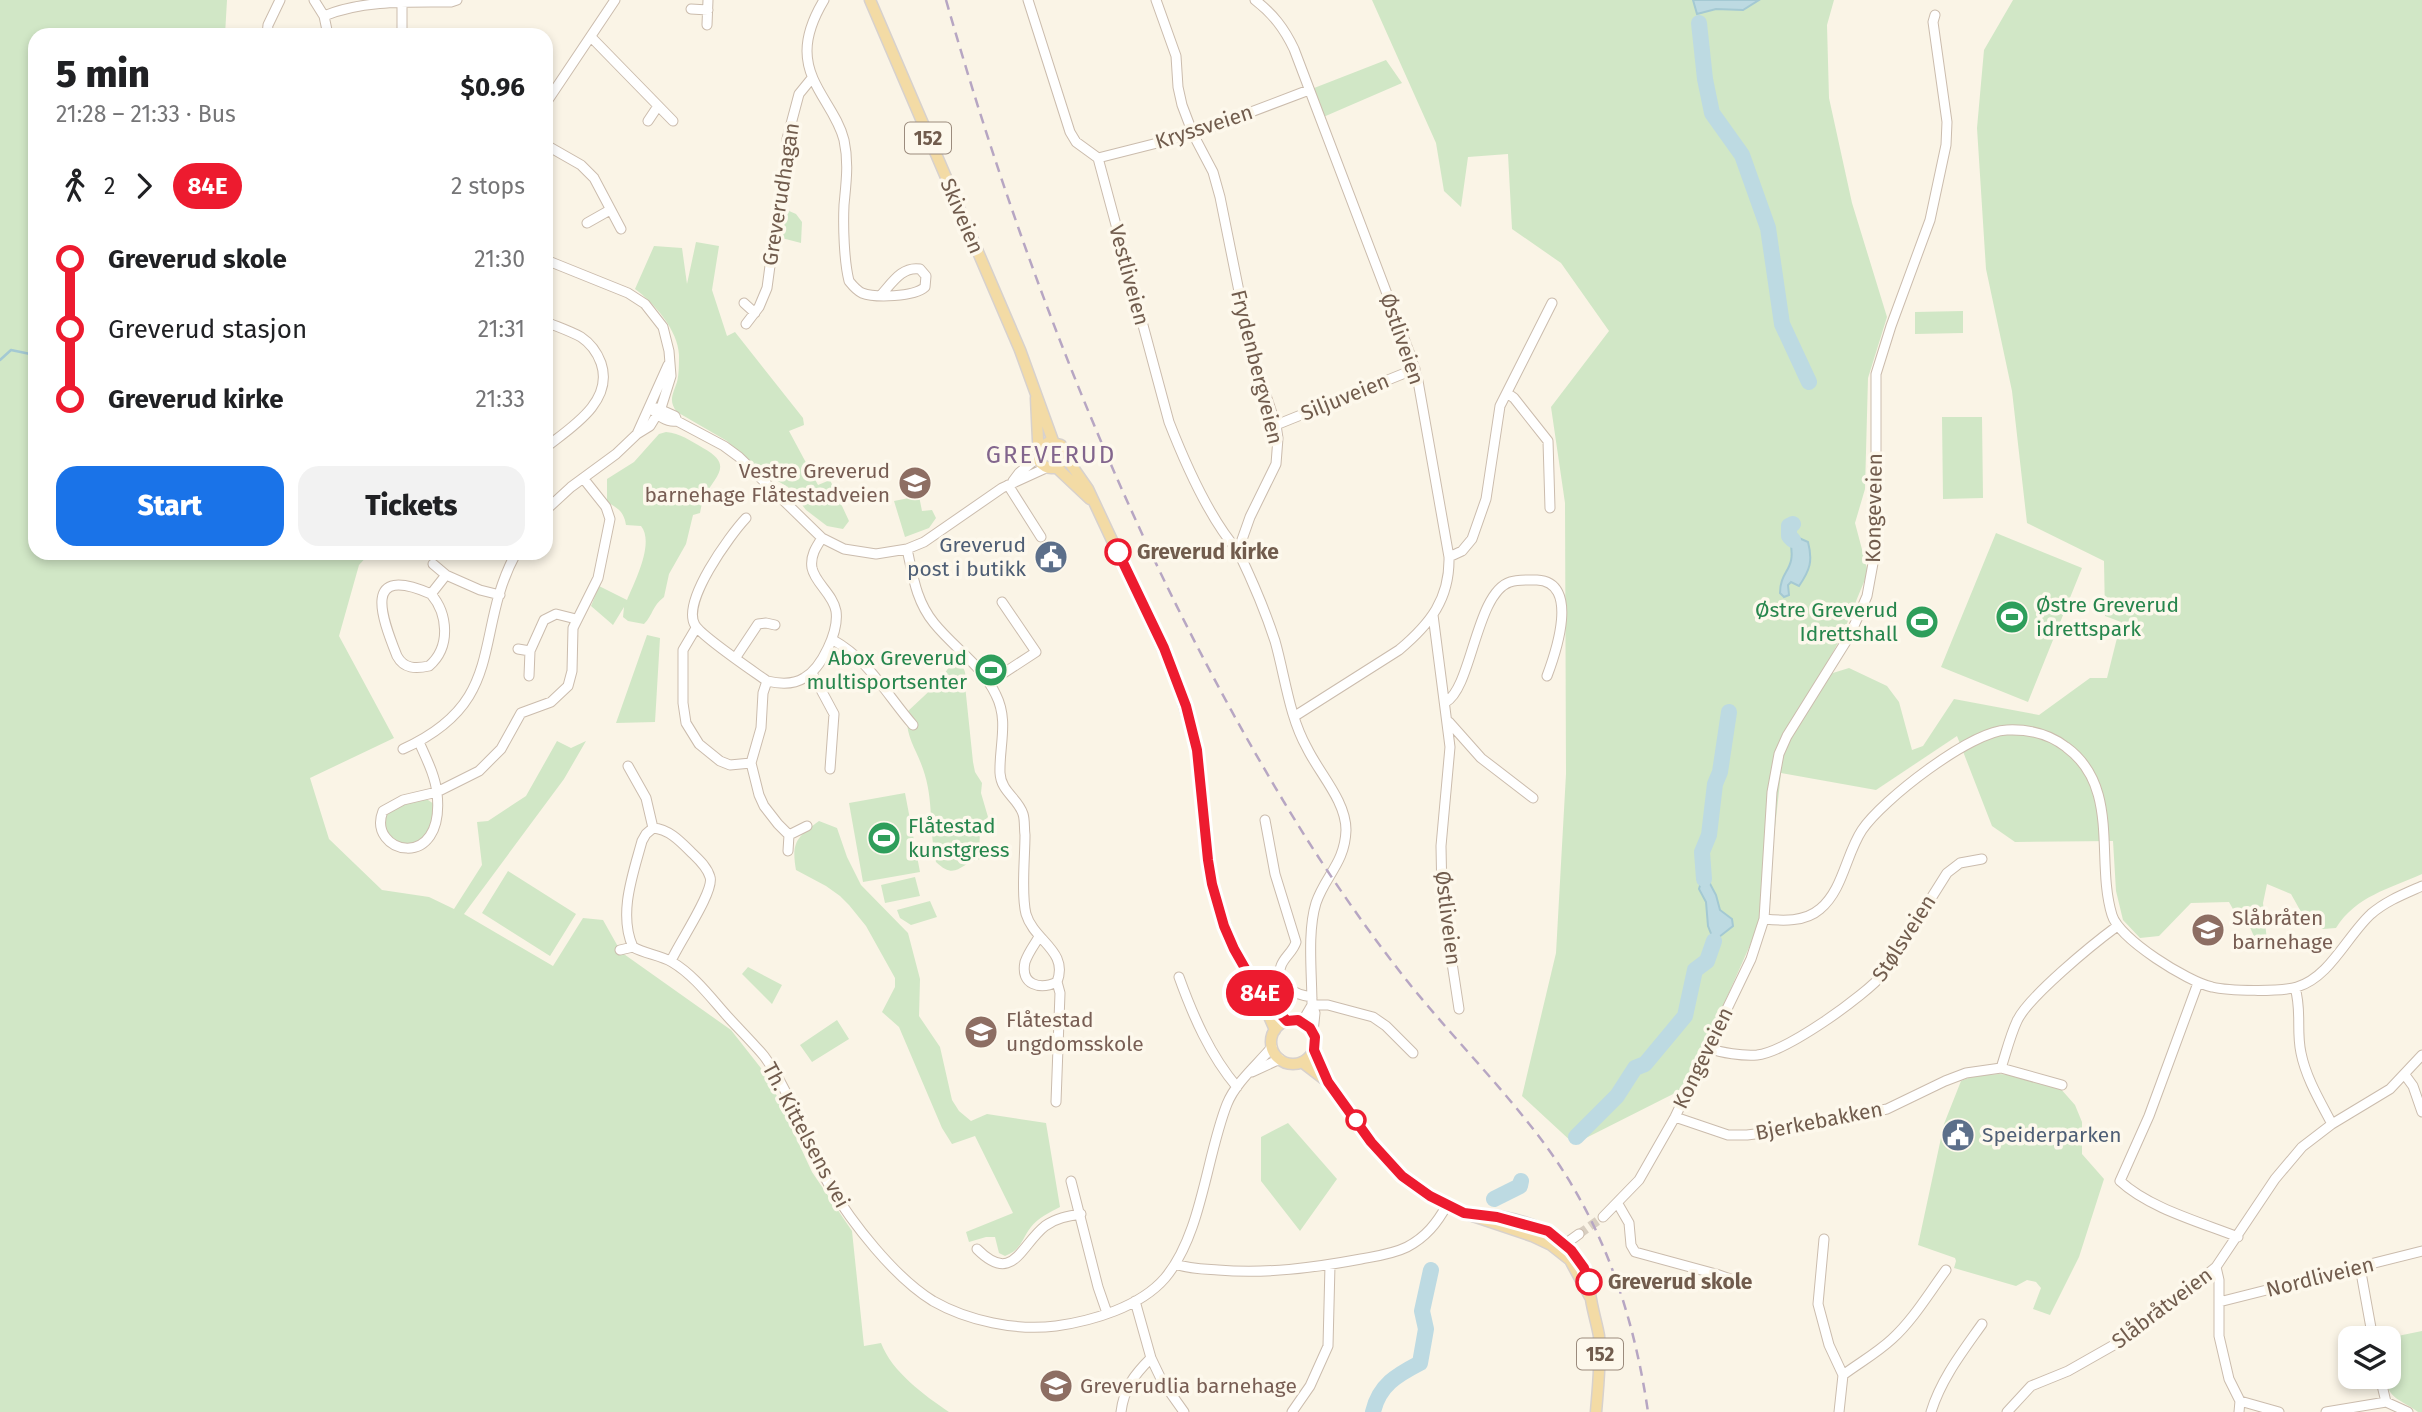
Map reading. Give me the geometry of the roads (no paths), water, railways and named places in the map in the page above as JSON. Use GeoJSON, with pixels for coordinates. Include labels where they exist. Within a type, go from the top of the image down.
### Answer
{"type":"FeatureCollection","features":[{"type":"Feature","properties":{"kind":"main road","name":"Skiveien"},"geometry":{"type":"LineString","coordinates":[[870,0],[1020,350],[1053,441]]}},
{"type":"Feature","properties":{"kind":"main road","name":"Skiveien"},"geometry":{"type":"LineString","coordinates":[[1036,395],[1039,452]]}},
{"type":"Feature","properties":{"kind":"main road"},"geometry":{"type":"LineString","coordinates":[[1039,452],[1045,443],[1053,441]]}},
{"type":"Feature","properties":{"kind":"main road","name":"152"},"geometry":{"type":"LineString","coordinates":[[1053,441],[1061,445],[1065,456],[1088,489],[1164,648],[1186,706],[1197,750],[1212,884],[1224,926],[1275,1030]]}},
{"type":"Feature","properties":{"kind":"main road","name":"152"},"geometry":{"type":"LineString","coordinates":[[1039,452],[1051,468],[1092,501]]}},
{"type":"Feature","properties":{"kind":"main road"},"geometry":{"type":"LineString","coordinates":[[1051,468],[1065,456]]}},
{"type":"Feature","properties":{"kind":"main road","name":"152"},"geometry":{"type":"LineString","coordinates":[[1258,991],[1287,1021]]}},
{"type":"Feature","properties":{"kind":"main road"},"geometry":{"type":"LineString","coordinates":[[1280,1059],[1272,1046],[1275,1030],[1287,1021],[1302,1022],[1313,1032]]}},
{"type":"Feature","properties":{"kind":"main road","name":"152"},"geometry":{"type":"LineString","coordinates":[[1313,1032],[1314,1050],[1328,1082],[1391,1165],[1417,1187],[1447,1205],[1480,1220],[1562,1247],[1590,1297],[1597,1323],[1600,1355],[1596,1412]]}},
{"type":"Feature","properties":{"kind":"main road"},"geometry":{"type":"LineString","coordinates":[[1302,1062],[1314,1050]]}},
{"type":"Feature","properties":{"kind":"main road","name":"152"},"geometry":{"type":"LineString","coordinates":[[1280,1059],[1290,1063],[1302,1062],[1328,1082]]}},
{"type":"Feature","properties":{"kind":"street"},"geometry":{"type":"LineString","coordinates":[[268,28],[280,0]]}},
{"type":"Feature","properties":{"kind":"street"},"geometry":{"type":"LineString","coordinates":[[314,0],[324,16],[327,28]]}},
{"type":"Feature","properties":{"kind":"street"},"geometry":{"type":"LineString","coordinates":[[324,16],[365,3],[457,0]]}},
{"type":"Feature","properties":{"kind":"street"},"geometry":{"type":"LineString","coordinates":[[553,93],[615,0]]}},
{"type":"Feature","properties":{"kind":"street","name":"Greverudhagan"},"geometry":{"type":"LineString","coordinates":[[824,0],[808,40],[808,62],[812,78],[835,118],[844,142],[848,180],[844,207],[849,281],[864,294],[881,295],[919,292],[926,284],[926,276],[920,269],[907,270],[881,295]]}},
{"type":"Feature","properties":{"kind":"street"},"geometry":{"type":"LineString","coordinates":[[1028,0],[1070,132],[1076,142],[1098,158]]}},
{"type":"Feature","properties":{"kind":"street","name":"Frydenbergveien"},"geometry":{"type":"LineString","coordinates":[[1156,0],[1172,41],[1182,105],[1193,134],[1209,163],[1220,197],[1251,351],[1276,425],[1276,464],[1250,517],[1238,551]]}},
{"type":"Feature","properties":{"kind":"street","name":"Østliveien"},"geometry":{"type":"LineString","coordinates":[[1255,0],[1273,15],[1294,49],[1415,369],[1449,557],[1447,587],[1433,615],[1446,702],[1450,762],[1440,870],[1459,1009]]}},
{"type":"Feature","properties":{"kind":"street"},"geometry":{"type":"LineString","coordinates":[[402,1],[402,28]]}},
{"type":"Feature","properties":{"kind":"street"},"geometry":{"type":"LineString","coordinates":[[691,9],[708,5],[707,25]]}},
{"type":"Feature","properties":{"kind":"street","name":"Kongeveien"},"geometry":{"type":"LineString","coordinates":[[1604,1217],[1639,1180],[1675,1117],[1751,959],[1764,919],[1772,792],[1779,754],[1787,736],[1850,635],[1859,618],[1872,579],[1876,547],[1876,374],[1930,220],[1946,145],[1947,122],[1933,22],[1935,15]]}},
{"type":"Feature","properties":{"kind":"street"},"geometry":{"type":"LineString","coordinates":[[591,37],[673,121]]}},
{"type":"Feature","properties":{"kind":"street","name":"Greverudhagan"},"geometry":{"type":"LineString","coordinates":[[746,324],[755,313],[767,288],[774,236],[790,163],[787,139],[799,94],[812,78]]}},
{"type":"Feature","properties":{"kind":"street","name":"Kryssveien"},"geometry":{"type":"LineString","coordinates":[[1098,158],[1193,134],[1308,90]]}},
{"type":"Feature","properties":{"kind":"street"},"geometry":{"type":"LineString","coordinates":[[648,121],[658,106]]}},
{"type":"Feature","properties":{"kind":"street"},"geometry":{"type":"LineString","coordinates":[[553,149],[581,165],[594,178],[621,229]]}},
{"type":"Feature","properties":{"kind":"street","name":"Vestliveien"},"geometry":{"type":"LineString","coordinates":[[1098,158],[1170,422],[1184,459],[1228,539],[1238,551]]}},
{"type":"Feature","properties":{"kind":"street"},"geometry":{"type":"LineString","coordinates":[[587,223],[611,210]]}},
{"type":"Feature","properties":{"kind":"street"},"geometry":{"type":"LineString","coordinates":[[553,263],[628,293],[645,304],[663,327],[671,376],[659,412],[650,426],[637,433],[616,454],[553,504]]}},
{"type":"Feature","properties":{"kind":"street"},"geometry":{"type":"LineString","coordinates":[[744,303],[755,313]]}},
{"type":"Feature","properties":{"kind":"street"},"geometry":{"type":"LineString","coordinates":[[1449,557],[1462,551],[1472,539],[1479,522],[1486,499],[1496,424],[1507,393],[1552,303]]}},
{"type":"Feature","properties":{"kind":"street"},"geometry":{"type":"LineString","coordinates":[[553,326],[588,342],[598,356],[603,376],[597,402],[553,441]]}},
{"type":"Feature","properties":{"kind":"street"},"geometry":{"type":"LineString","coordinates":[[637,433],[669,364]]}},
{"type":"Feature","properties":{"kind":"street","name":"Siljuveien"},"geometry":{"type":"LineString","coordinates":[[1276,425],[1415,369]]}},
{"type":"Feature","properties":{"kind":"street"},"geometry":{"type":"LineString","coordinates":[[1507,393],[1548,441],[1550,508]]}},
{"type":"Feature","properties":{"kind":"street"},"geometry":{"type":"LineString","coordinates":[[650,407],[675,416],[677,421],[724,446],[739,457],[822,538],[855,552],[884,554],[907,549],[931,538],[1011,483],[1051,468]]}},
{"type":"Feature","properties":{"kind":"street"},"geometry":{"type":"LineString","coordinates":[[1011,483],[1039,452]]}},
{"type":"Feature","properties":{"kind":"street"},"geometry":{"type":"LineString","coordinates":[[419,742],[434,777],[437,792],[437,813],[425,843],[407,849],[391,842],[381,827],[383,811],[403,800],[437,792],[466,779],[492,760],[510,736],[514,722],[521,713],[551,702],[568,686],[572,671],[572,640],[576,619],[585,607],[598,578],[610,526],[609,512],[583,478]]}},
{"type":"Feature","properties":{"kind":"street"},"geometry":{"type":"LineString","coordinates":[[1011,483],[1041,537]]}},
{"type":"Feature","properties":{"kind":"street"},"geometry":{"type":"LineString","coordinates":[[746,518],[734,531],[694,600],[691,613],[696,628],[767,681],[794,682],[812,673],[833,640],[836,612],[830,594],[814,574],[812,566],[813,556],[822,538]]}},
{"type":"Feature","properties":{"kind":"street"},"geometry":{"type":"LineString","coordinates":[[907,549],[915,588],[922,605],[934,623],[989,682],[1002,712],[1002,785],[1023,814],[1027,915],[1039,937],[1056,953],[1060,964],[1057,982],[1060,993],[1056,1102]]}},
{"type":"Feature","properties":{"kind":"street"},"geometry":{"type":"LineString","coordinates":[[1238,551],[1267,618],[1305,745],[1339,803],[1346,829],[1339,862],[1318,897],[1313,918],[1313,1032]]}},
{"type":"Feature","properties":{"kind":"street"},"geometry":{"type":"LineString","coordinates":[[403,749],[443,727],[469,696],[483,664],[500,595],[513,560]]}},
{"type":"Feature","properties":{"kind":"street"},"geometry":{"type":"LineString","coordinates":[[433,564],[446,575],[480,590],[500,595]]}},
{"type":"Feature","properties":{"kind":"street"},"geometry":{"type":"LineString","coordinates":[[431,594],[446,575]]}},
{"type":"Feature","properties":{"kind":"street"},"geometry":{"type":"LineString","coordinates":[[1446,702],[1459,687],[1474,641],[1494,597],[1499,589],[1509,582],[1542,580],[1557,588],[1561,630],[1547,676]]}},
{"type":"Feature","properties":{"kind":"street"},"geometry":{"type":"LineString","coordinates":[[396,585],[431,594],[438,602],[444,618],[442,644],[435,660],[429,666],[411,667],[400,662],[397,656],[381,606],[381,597],[389,587],[396,585]]}},
{"type":"Feature","properties":{"kind":"street"},"geometry":{"type":"LineString","coordinates":[[989,682],[1036,652],[1002,602]]}},
{"type":"Feature","properties":{"kind":"street"},"geometry":{"type":"LineString","coordinates":[[529,676],[530,651],[544,620],[556,614],[576,619]]}},
{"type":"Feature","properties":{"kind":"street"},"geometry":{"type":"LineString","coordinates":[[1295,716],[1399,650],[1433,615]]}},
{"type":"Feature","properties":{"kind":"street"},"geometry":{"type":"LineString","coordinates":[[736,657],[758,625],[775,625]]}},
{"type":"Feature","properties":{"kind":"street"},"geometry":{"type":"LineString","coordinates":[[696,628],[683,650],[683,704],[686,723],[699,744],[720,761],[730,765],[751,763]]}},
{"type":"Feature","properties":{"kind":"street"},"geometry":{"type":"LineString","coordinates":[[833,640],[849,649],[913,725]]}},
{"type":"Feature","properties":{"kind":"street"},"geometry":{"type":"LineString","coordinates":[[518,649],[530,651]]}},
{"type":"Feature","properties":{"kind":"street"},"geometry":{"type":"LineString","coordinates":[[812,673],[834,714],[830,769]]}},
{"type":"Feature","properties":{"kind":"street"},"geometry":{"type":"LineString","coordinates":[[767,681],[763,693],[761,728],[751,763],[764,806],[789,835],[788,851]]}},
{"type":"Feature","properties":{"kind":"street"},"geometry":{"type":"LineString","coordinates":[[1448,721],[1482,758],[1533,798]]}},
{"type":"Feature","properties":{"kind":"street"},"geometry":{"type":"LineString","coordinates":[[1764,919],[1800,918],[1813,915],[1822,908],[1835,889],[1863,829],[1888,801],[1969,742],[1988,733],[2004,730],[2022,730],[2052,737],[2074,753],[2089,771],[2101,804],[2109,903],[2116,926],[2130,940],[2198,983],[2224,989],[2295,988],[2319,974],[2373,913],[2388,901],[2422,886]]}},
{"type":"Feature","properties":{"kind":"street"},"geometry":{"type":"LineString","coordinates":[[628,766],[640,786],[653,828]]}},
{"type":"Feature","properties":{"kind":"street"},"geometry":{"type":"LineString","coordinates":[[1265,820],[1275,874],[1296,942],[1281,966],[1282,983],[1289,990],[1312,1001],[1373,1017],[1413,1053]]}},
{"type":"Feature","properties":{"kind":"street"},"geometry":{"type":"LineString","coordinates":[[789,835],[807,826]]}},
{"type":"Feature","properties":{"kind":"street"},"geometry":{"type":"LineString","coordinates":[[620,950],[633,947],[628,932],[629,893],[642,841],[653,828]]}},
{"type":"Feature","properties":{"kind":"street"},"geometry":{"type":"LineString","coordinates":[[653,828],[669,832],[702,863],[712,879],[705,900],[678,944],[671,961]]}},
{"type":"Feature","properties":{"kind":"street","name":"Stølsveien"},"geometry":{"type":"LineString","coordinates":[[1708,1048],[1747,1055],[1770,1052],[1857,1000],[1884,974],[1947,873],[1960,863],[1982,859]]}},
{"type":"Feature","properties":{"kind":"street"},"geometry":{"type":"LineString","coordinates":[[2001,1068],[2017,1020],[2024,1010],[2116,926]]}},
{"type":"Feature","properties":{"kind":"street"},"geometry":{"type":"LineString","coordinates":[[1039,937],[1025,964],[1025,973],[1030,982],[1040,987],[1057,982]]}},
{"type":"Feature","properties":{"kind":"street","name":"Th. Kittelsens vei"},"geometry":{"type":"LineString","coordinates":[[633,947],[671,961],[692,978],[768,1062],[786,1090],[828,1183],[855,1224],[895,1268],[923,1294],[944,1306],[966,1315],[1017,1326],[1064,1325],[1108,1312],[1135,1301],[1164,1279],[1175,1264],[1200,1199],[1225,1108],[1237,1087],[1272,1046]]}},
{"type":"Feature","properties":{"kind":"street"},"geometry":{"type":"LineString","coordinates":[[1179,977],[1195,1020],[1237,1087]]}},
{"type":"Feature","properties":{"kind":"street"},"geometry":{"type":"LineString","coordinates":[[2198,983],[2149,1115],[2120,1181],[2130,1191],[2156,1204],[2238,1237]]}},
{"type":"Feature","properties":{"kind":"street"},"geometry":{"type":"LineString","coordinates":[[2295,988],[2300,1012],[2301,1052],[2313,1087],[2332,1124]]}},
{"type":"Feature","properties":{"kind":"street"},"geometry":{"type":"LineString","coordinates":[[1302,1022],[1312,1001]]}},
{"type":"Feature","properties":{"kind":"street","name":"Slåbråtveien"},"geometry":{"type":"LineString","coordinates":[[2007,1412],[2031,1386],[2068,1371],[2135,1333],[2216,1267],[2287,1164],[2309,1141],[2332,1124],[2374,1101],[2405,1075],[2422,1055]]}},
{"type":"Feature","properties":{"kind":"street","name":"Th. Kittelsens vei"},"geometry":{"type":"LineString","coordinates":[[1251,1073],[1280,1059]]}},
{"type":"Feature","properties":{"kind":"street","name":"Bjerkebakken"},"geometry":{"type":"LineString","coordinates":[[1675,1117],[1728,1135],[1768,1132],[1887,1109],[1966,1073],[2001,1068],[2062,1086]]}},
{"type":"Feature","properties":{"kind":"street"},"geometry":{"type":"LineString","coordinates":[[2405,1075],[2413,1086],[2422,1112]]}},
{"type":"Feature","properties":{"kind":"street"},"geometry":{"type":"LineString","coordinates":[[1071,1181],[1082,1214],[1098,1287],[1108,1312]]}},
{"type":"Feature","properties":{"kind":"street"},"geometry":{"type":"LineString","coordinates":[[1618,1204],[1629,1223],[1631,1245],[1635,1252],[1748,1285]]}},
{"type":"Feature","properties":{"kind":"street"},"geometry":{"type":"LineString","coordinates":[[1175,1264],[1191,1268],[1283,1271],[1397,1252],[1420,1239],[1436,1224],[1447,1205]]}},
{"type":"Feature","properties":{"kind":"street"},"geometry":{"type":"LineString","coordinates":[[977,1249],[990,1262],[1000,1264],[1012,1261],[1052,1221],[1082,1214]]}},
{"type":"Feature","properties":{"kind":"street"},"geometry":{"type":"LineString","coordinates":[[1562,1247],[1579,1234]]}},
{"type":"Feature","properties":{"kind":"street"},"geometry":{"type":"LineString","coordinates":[[1824,1239],[1818,1304],[1829,1345],[1843,1375],[1839,1412]]}},
{"type":"Feature","properties":{"kind":"street","name":"Nordliveien"},"geometry":{"type":"LineString","coordinates":[[2218,1302],[2422,1251]]}},
{"type":"Feature","properties":{"kind":"street"},"geometry":{"type":"LineString","coordinates":[[1292,1412],[1310,1386],[1328,1346],[1330,1265]]}},
{"type":"Feature","properties":{"kind":"street"},"geometry":{"type":"LineString","coordinates":[[2216,1267],[2219,1280],[2219,1336],[2229,1379],[2240,1401],[2239,1412]]}},
{"type":"Feature","properties":{"kind":"street"},"geometry":{"type":"LineString","coordinates":[[2360,1267],[2371,1326]]}},
{"type":"Feature","properties":{"kind":"street"},"geometry":{"type":"LineString","coordinates":[[1843,1375],[1895,1337],[1946,1270]]}},
{"type":"Feature","properties":{"kind":"street"},"geometry":{"type":"LineString","coordinates":[[1135,1301],[1151,1358],[1162,1381],[1184,1412]]}},
{"type":"Feature","properties":{"kind":"street"},"geometry":{"type":"LineString","coordinates":[[1931,1412],[1949,1374],[1982,1324]]}},
{"type":"Feature","properties":{"kind":"street"},"geometry":{"type":"LineString","coordinates":[[1121,1412],[1126,1390],[1133,1376],[1151,1358]]}},
{"type":"Feature","properties":{"kind":"street"},"geometry":{"type":"LineString","coordinates":[[2383,1389],[2386,1402]]}},
{"type":"Feature","properties":{"kind":"street"},"geometry":{"type":"LineString","coordinates":[[2240,1401],[2279,1412]]}},
{"type":"Feature","properties":{"kind":"street"},"geometry":{"type":"LineString","coordinates":[[2326,1412],[2356,1410],[2386,1402],[2408,1412]]}},
{"type":"Feature","properties":{"kind":"water"},"geometry":{"type":"Polygon","coordinates":[[[1693,0],[1759,0],[1743,10],[1716,9],[1697,14],[1693,0]]]}},
{"type":"Feature","properties":{"kind":"water"},"geometry":{"type":"Polygon","coordinates":[[[1799,538],[1808,542],[1810,565],[1799,586],[1791,582],[1788,585],[1789,595],[1784,597],[1780,593],[1790,564],[1790,541],[1799,538]]]}},
{"type":"Feature","properties":{"kind":"water"},"geometry":{"type":"Polygon","coordinates":[[[1707,878],[1720,910],[1732,919],[1733,926],[1714,941],[1708,926],[1706,902],[1699,889],[1702,879],[1707,878]]]}},
{"type":"Feature","properties":{"kind":"waterway"},"geometry":{"type":"LineString","coordinates":[[1699,23],[1712,113],[1742,155],[1768,228],[1782,324],[1809,382]]}},
{"type":"Feature","properties":{"kind":"waterway"},"geometry":{"type":"LineString","coordinates":[[0,360],[11,350],[28,354]]}},
{"type":"Feature","properties":{"kind":"waterway"},"geometry":{"type":"LineString","coordinates":[[1793,524],[1789,526],[1789,536],[1793,540]]}},
{"type":"Feature","properties":{"kind":"waterway"},"geometry":{"type":"LineString","coordinates":[[1704,879],[1702,852],[1709,835],[1715,784],[1720,772],[1729,712]]}},
{"type":"Feature","properties":{"kind":"waterway"},"geometry":{"type":"LineString","coordinates":[[1576,1137],[1617,1096],[1635,1068],[1645,1064],[1685,1016],[1695,970],[1707,961],[1714,941]]}},
{"type":"Feature","properties":{"kind":"waterway"},"geometry":{"type":"LineString","coordinates":[[1494,1199],[1520,1186],[1521,1181]]}},
{"type":"Feature","properties":{"kind":"waterway"},"geometry":{"type":"LineString","coordinates":[[1373,1412],[1384,1388],[1420,1363],[1426,1329],[1422,1311],[1431,1270]]}},
{"type":"Feature","properties":{"kind":"tunnel"},"geometry":{"type":"LineString","coordinates":[[1579,1234],[1603,1217]]}},
{"type":"Feature","properties":{"kind":"railway"},"geometry":{"type":"LineString","coordinates":[[946,0],[1011,208],[1049,311],[1132,512],[1179,611],[1284,802],[1345,897],[1412,987],[1514,1105],[1566,1176],[1600,1240],[1625,1306],[1648,1412]]}},
{"type":"Feature","properties":{"kind":"place","name":"Vestre Greverud barnehage Flåtestadveien"},"geometry":{"type":"Point","coordinates":[915,483]}},
{"type":"Feature","properties":{"kind":"place","name":"Greverud kirke"},"geometry":{"type":"Point","coordinates":[1118,552]}},
{"type":"Feature","properties":{"kind":"place","name":"Greverud post i butikk"},"geometry":{"type":"Point","coordinates":[1051,557]}},
{"type":"Feature","properties":{"kind":"place","name":"Østre Greverud idrettspark"},"geometry":{"type":"Point","coordinates":[2012,617]}},
{"type":"Feature","properties":{"kind":"place","name":"Østre Greverud Idrettshall"},"geometry":{"type":"Point","coordinates":[1922,622]}},
{"type":"Feature","properties":{"kind":"place","name":"Abox Greverud multisportsenter"},"geometry":{"type":"Point","coordinates":[991,670]}},
{"type":"Feature","properties":{"kind":"place","name":"Flåtestad kunstgress"},"geometry":{"type":"Point","coordinates":[884,838]}},
{"type":"Feature","properties":{"kind":"place","name":"Slåbråten barnehage"},"geometry":{"type":"Point","coordinates":[2208,930]}},
{"type":"Feature","properties":{"kind":"place","name":"Flåtestad ungdomsskole"},"geometry":{"type":"Point","coordinates":[981,1032]}},
{"type":"Feature","properties":{"kind":"place","name":"Speiderparken"},"geometry":{"type":"Point","coordinates":[1958,1135]}},
{"type":"Feature","properties":{"kind":"place","name":"Greverud skole"},"geometry":{"type":"Point","coordinates":[1589,1282]}},
{"type":"Feature","properties":{"kind":"place","name":"Greverudlia barnehage"},"geometry":{"type":"Point","coordinates":[1056,1386]}},
{"type":"Feature","properties":{"kind":"district","name":"GREVERUD"},"geometry":{"type":"Point","coordinates":[1051,455]}}]}
